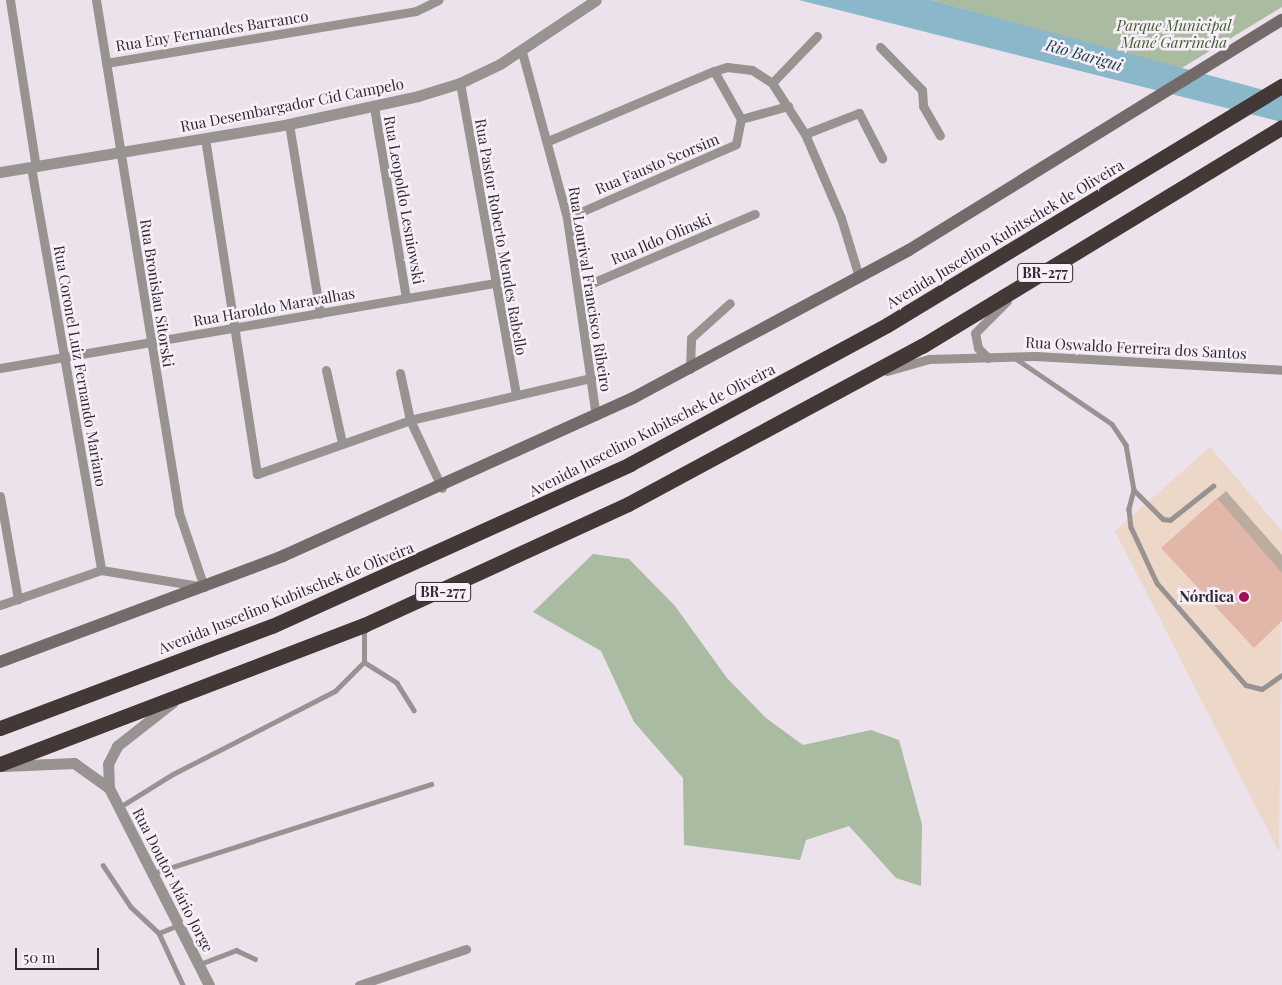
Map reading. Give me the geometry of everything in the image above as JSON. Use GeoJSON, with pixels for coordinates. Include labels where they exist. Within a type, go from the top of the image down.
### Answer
{"type":"FeatureCollection","features":[{"type":"Feature","properties":{"kind":"highway","name":"Avenida Juscelino Kubitschek de Oliveira"},"geometry":{"type":"LineString","coordinates":[[1,727],[272,626],[630,464],[887,326],[1282,86]]}},
{"type":"Feature","properties":{"kind":"highway","name":"BR-277"},"geometry":{"type":"LineString","coordinates":[[0,765],[174,701],[364,625],[620,508],[867,377],[1036,278],[1282,128]]}},
{"type":"Feature","properties":{"kind":"main road"},"geometry":{"type":"LineString","coordinates":[[0,662],[204,587],[442,488],[596,416],[690,369],[859,277],[1142,107],[1282,20]]}},
{"type":"Feature","properties":{"kind":"street","name":"Rua Coronel Luiz Fernando Mariano"},"geometry":{"type":"LineString","coordinates":[[10,0],[64,357],[101,570]]}},
{"type":"Feature","properties":{"kind":"street","name":"Rua Bronislau Sitorski"},"geometry":{"type":"LineString","coordinates":[[96,0],[179,513],[204,587]]}},
{"type":"Feature","properties":{"kind":"street","name":"Rua Eny Fernandes Barranco"},"geometry":{"type":"LineString","coordinates":[[106,63],[416,11],[439,0]]}},
{"type":"Feature","properties":{"kind":"street","name":"Rua Desembargador Cid Campelo"},"geometry":{"type":"LineString","coordinates":[[0,172],[290,124],[374,107],[460,84],[522,52],[596,0]]}},
{"type":"Feature","properties":{"kind":"street"},"geometry":{"type":"LineString","coordinates":[[772,83],[817,36]]}},
{"type":"Feature","properties":{"kind":"street"},"geometry":{"type":"LineString","coordinates":[[880,47],[922,90],[923,106],[940,135]]}},
{"type":"Feature","properties":{"kind":"street","name":"Rua Lourival Francisco Ribeiro"},"geometry":{"type":"LineString","coordinates":[[522,52],[548,141],[567,218],[596,416]]}},
{"type":"Feature","properties":{"kind":"street"},"geometry":{"type":"LineString","coordinates":[[548,141],[714,71],[740,67],[772,83],[805,134],[841,218],[859,277]]}},
{"type":"Feature","properties":{"kind":"street"},"geometry":{"type":"LineString","coordinates":[[714,71],[741,118],[788,106]]}},
{"type":"Feature","properties":{"kind":"street","name":"Rua Pastor Roberto Mendes Rabello"},"geometry":{"type":"LineString","coordinates":[[460,84],[494,283],[516,394]]}},
{"type":"Feature","properties":{"kind":"street","name":"Rua Leopoldo Lesniowski"},"geometry":{"type":"LineString","coordinates":[[374,107],[406,298]]}},
{"type":"Feature","properties":{"kind":"street"},"geometry":{"type":"LineString","coordinates":[[805,134],[859,113],[882,158]]}},
{"type":"Feature","properties":{"kind":"street","name":"Rua Fausto Scorsim"},"geometry":{"type":"LineString","coordinates":[[567,218],[732,147],[739,141],[741,118]]}},
{"type":"Feature","properties":{"kind":"street"},"geometry":{"type":"LineString","coordinates":[[290,124],[320,313]]}},
{"type":"Feature","properties":{"kind":"street"},"geometry":{"type":"LineString","coordinates":[[205,138],[257,474],[410,420],[591,378]]}},
{"type":"Feature","properties":{"kind":"street","name":"Rua Ildo Olinski"},"geometry":{"type":"LineString","coordinates":[[578,289],[755,214]]}},
{"type":"Feature","properties":{"kind":"street"},"geometry":{"type":"LineString","coordinates":[[988,358],[975,341],[978,327],[1036,278]]}},
{"type":"Feature","properties":{"kind":"street","name":"Rua Haroldo Maravalhas"},"geometry":{"type":"LineString","coordinates":[[0,368],[494,283]]}},
{"type":"Feature","properties":{"kind":"street"},"geometry":{"type":"LineString","coordinates":[[690,369],[691,338],[730,303]]}},
{"type":"Feature","properties":{"kind":"street","name":"Rua Oswaldo Ferreira dos Santos"},"geometry":{"type":"LineString","coordinates":[[867,377],[929,359],[1012,356],[1282,370]]}},
{"type":"Feature","properties":{"kind":"street"},"geometry":{"type":"LineString","coordinates":[[326,370],[342,443]]}},
{"type":"Feature","properties":{"kind":"street"},"geometry":{"type":"LineString","coordinates":[[400,373],[410,420],[442,488]]}},
{"type":"Feature","properties":{"kind":"street"},"geometry":{"type":"LineString","coordinates":[[0,496],[18,598]]}},
{"type":"Feature","properties":{"kind":"street"},"geometry":{"type":"LineString","coordinates":[[0,605],[101,570],[204,587]]}},
{"type":"Feature","properties":{"kind":"street","name":"Rua Doutor Mário Jorge"},"geometry":{"type":"LineString","coordinates":[[174,701],[117,746],[108,764],[109,788],[210,985]]}},
{"type":"Feature","properties":{"kind":"street","name":"Rua Doutor Mário Jorge"},"geometry":{"type":"LineString","coordinates":[[0,765],[74,763],[109,788]]}},
{"type":"Feature","properties":{"kind":"street"},"geometry":{"type":"LineString","coordinates":[[359,985],[375,982],[466,949]]}},
{"type":"Feature","properties":{"kind":"lane"},"geometry":{"type":"LineString","coordinates":[[1012,356],[1112,424],[1127,450],[1134,490],[1129,509],[1130,528],[1157,583],[1246,685],[1262,690],[1282,675]]}},
{"type":"Feature","properties":{"kind":"lane"},"geometry":{"type":"LineString","coordinates":[[1134,490],[1166,520],[1213,486]]}},
{"type":"Feature","properties":{"kind":"lane"},"geometry":{"type":"LineString","coordinates":[[119,808],[173,774],[335,691],[364,662],[364,625]]}},
{"type":"Feature","properties":{"kind":"lane"},"geometry":{"type":"LineString","coordinates":[[364,662],[397,683],[414,710]]}},
{"type":"Feature","properties":{"kind":"lane"},"geometry":{"type":"LineString","coordinates":[[153,874],[432,784]]}},
{"type":"Feature","properties":{"kind":"lane"},"geometry":{"type":"LineString","coordinates":[[103,865],[131,907],[159,933],[183,985]]}},
{"type":"Feature","properties":{"kind":"lane"},"geometry":{"type":"LineString","coordinates":[[159,933],[179,925]]}},
{"type":"Feature","properties":{"kind":"lane"},"geometry":{"type":"LineString","coordinates":[[199,965],[236,950],[255,959]]}},
{"type":"Feature","properties":{"kind":"shaded area"},"geometry":{"type":"Polygon","coordinates":[[[1210,447],[1282,531],[1279,852],[1115,531],[1210,447]]]}},
{"type":"Feature","properties":{"kind":"green space","name":"Parque Municipal Mané Garrincha"},"geometry":{"type":"Polygon","coordinates":[[[931,0],[1282,0],[1282,7],[1180,69],[931,0]]]}},
{"type":"Feature","properties":{"kind":"green space"},"geometry":{"type":"Polygon","coordinates":[[[593,554],[629,559],[675,606],[727,678],[766,718],[803,745],[871,730],[899,740],[922,824],[921,886],[896,878],[849,826],[806,840],[800,860],[684,845],[683,778],[634,722],[601,651],[533,612],[593,554]]]}},
{"type":"Feature","properties":{"kind":"water","name":"Rio Barigui"},"geometry":{"type":"Polygon","coordinates":[[[799,0],[931,0],[1282,95],[1282,122],[799,0]]]}},
{"type":"Feature","properties":{"kind":"building","name":"Nórdica"},"geometry":{"type":"Polygon","coordinates":[[[1217,498],[1282,573],[1282,621],[1254,648],[1161,548],[1217,498]]]}},
{"type":"Feature","properties":{"kind":"place","name":"Nórdica"},"geometry":{"type":"Point","coordinates":[1244,597]}}]}
